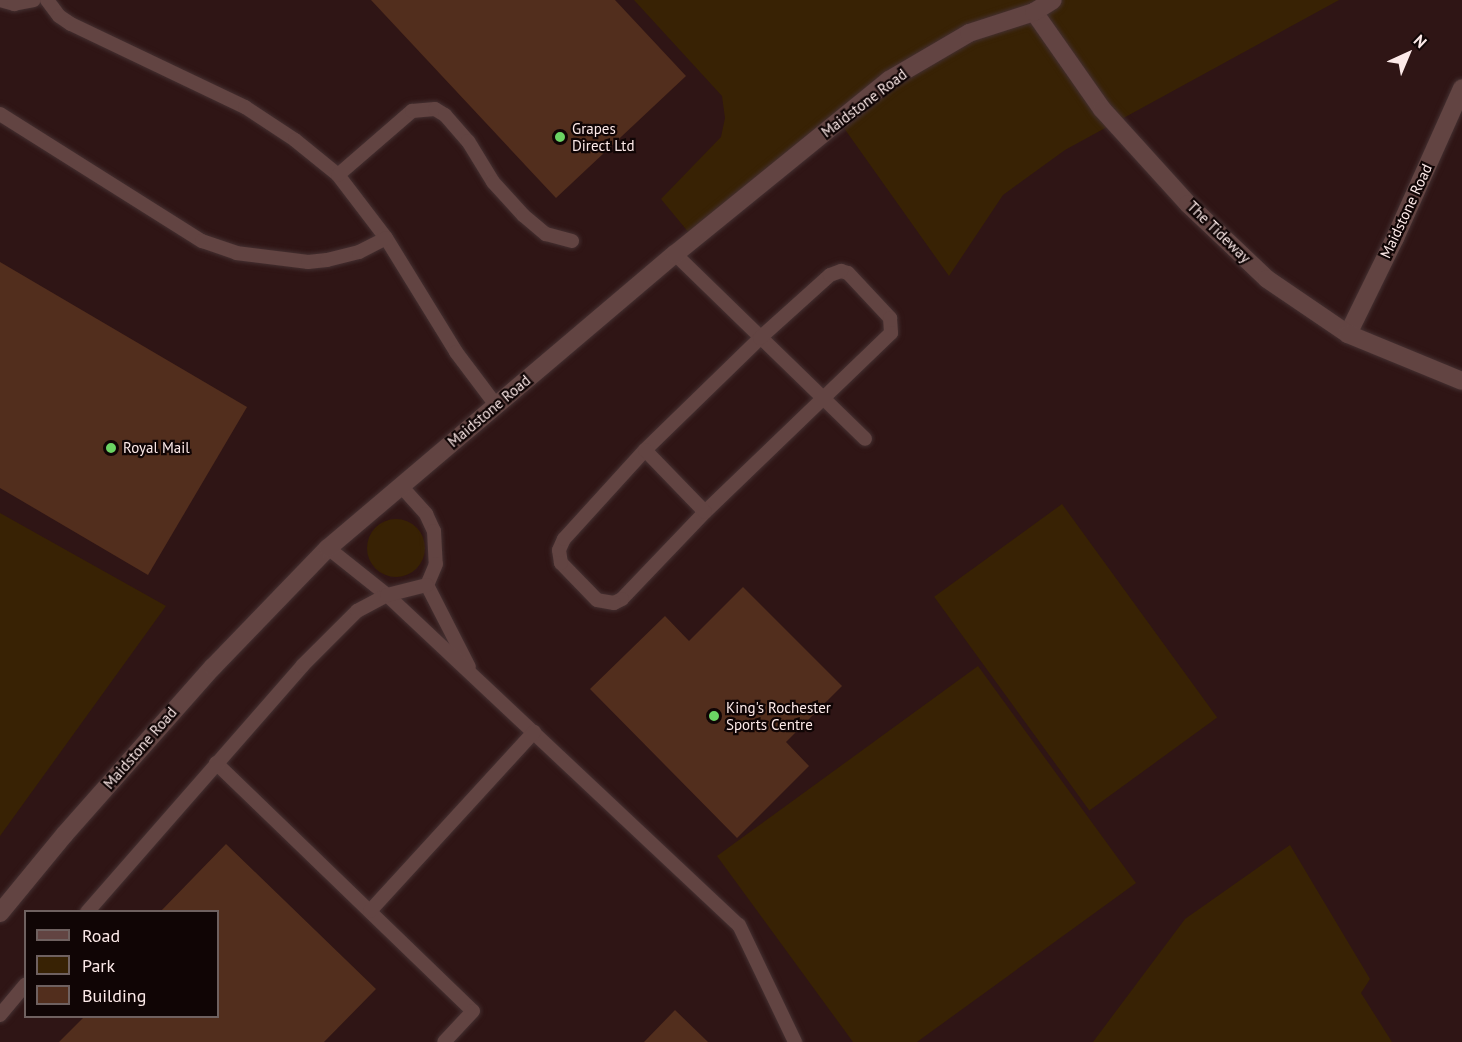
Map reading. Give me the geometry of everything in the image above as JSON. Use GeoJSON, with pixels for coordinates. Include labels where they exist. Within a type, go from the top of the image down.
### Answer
{"type":"FeatureCollection","features":[{"type":"Feature","properties":{"kind":"main road","name":"Maidstone Road"},"geometry":{"type":"LineString","coordinates":[[0,913],[65,834],[197,684],[328,548],[675,254],[889,80],[969,33],[1034,12],[1053,0]]}},
{"type":"Feature","properties":{"kind":"main road","name":"The Tideway"},"geometry":{"type":"LineString","coordinates":[[1034,12],[1102,109],[1215,231],[1267,279],[1348,334],[1462,381]]}},
{"type":"Feature","properties":{"kind":"main road","name":"Maidstone Road"},"geometry":{"type":"LineString","coordinates":[[1348,334],[1395,238],[1462,88]]}},
{"type":"Feature","properties":{"kind":"lane"},"geometry":{"type":"LineString","coordinates":[[0,0],[14,4],[34,0]]}},
{"type":"Feature","properties":{"kind":"lane"},"geometry":{"type":"LineString","coordinates":[[47,0],[59,16],[71,24],[245,107],[296,140],[338,175],[386,238],[456,352],[496,405]]}},
{"type":"Feature","properties":{"kind":"lane"},"geometry":{"type":"LineString","coordinates":[[338,175],[412,111],[435,109],[445,115],[468,141],[493,182],[523,215],[546,234],[564,241],[572,241]]}},
{"type":"Feature","properties":{"kind":"lane"},"geometry":{"type":"LineString","coordinates":[[0,114],[202,241],[236,254],[308,261],[327,260],[359,252],[386,238]]}},
{"type":"Feature","properties":{"kind":"lane"},"geometry":{"type":"LineString","coordinates":[[675,254],[822,400],[865,439]]}},
{"type":"Feature","properties":{"kind":"lane"},"geometry":{"type":"LineString","coordinates":[[835,272],[848,273],[890,318],[891,333],[705,512],[622,599],[614,603],[597,600],[561,563],[558,557],[564,539],[645,450],[760,338],[835,272]]}},
{"type":"Feature","properties":{"kind":"lane"},"geometry":{"type":"LineString","coordinates":[[645,450],[705,512]]}},
{"type":"Feature","properties":{"kind":"lane"},"geometry":{"type":"LineString","coordinates":[[401,486],[426,514],[434,531],[436,564],[427,585]]}},
{"type":"Feature","properties":{"kind":"lane"},"geometry":{"type":"LineString","coordinates":[[328,548],[387,595],[739,925],[795,1042]]}},
{"type":"Feature","properties":{"kind":"lane"},"geometry":{"type":"LineString","coordinates":[[89,910],[302,666],[357,611],[387,595],[427,585]]}},
{"type":"Feature","properties":{"kind":"lane"},"geometry":{"type":"LineString","coordinates":[[427,585],[475,677]]}},
{"type":"Feature","properties":{"kind":"lane"},"geometry":{"type":"LineString","coordinates":[[370,911],[534,732]]}},
{"type":"Feature","properties":{"kind":"lane"},"geometry":{"type":"LineString","coordinates":[[216,763],[473,1011],[444,1042]]}},
{"type":"Feature","properties":{"kind":"lane"},"geometry":{"type":"LineString","coordinates":[[0,1015],[24,986]]}},
{"type":"Feature","properties":{"kind":"green space"},"geometry":{"type":"Polygon","coordinates":[[[634,0],[1339,0],[1065,150],[1003,195],[949,276],[839,121],[694,239],[661,199],[721,137],[725,118],[722,96],[634,0]]]}},
{"type":"Feature","properties":{"kind":"green space"},"geometry":{"type":"Polygon","coordinates":[[[1062,504],[1217,718],[1089,810],[934,597],[1062,504]]]}},
{"type":"Feature","properties":{"kind":"green space"},"geometry":{"type":"Polygon","coordinates":[[[0,513],[166,606],[0,836],[0,513]]]}},
{"type":"Feature","properties":{"kind":"green space"},"geometry":{"type":"Polygon","coordinates":[[[390,519],[402,519],[417,527],[425,542],[425,554],[417,569],[402,577],[390,577],[375,569],[367,554],[367,542],[375,527],[390,519]]]}},
{"type":"Feature","properties":{"kind":"green space"},"geometry":{"type":"Polygon","coordinates":[[[978,666],[1136,883],[917,1042],[853,1042],[717,856],[978,666]]]}},
{"type":"Feature","properties":{"kind":"green space"},"geometry":{"type":"Polygon","coordinates":[[[1290,845],[1370,979],[1361,993],[1392,1042],[1093,1042],[1185,919],[1290,845]]]}},
{"type":"Feature","properties":{"kind":"building","name":"Grapes Direct Ltd"},"geometry":{"type":"Polygon","coordinates":[[[371,0],[615,0],[686,76],[556,198],[371,0]]]}},
{"type":"Feature","properties":{"kind":"building","name":"Royal Mail"},"geometry":{"type":"Polygon","coordinates":[[[0,262],[247,407],[148,575],[0,488],[0,262]]]}},
{"type":"Feature","properties":{"kind":"building","name":"King's Rochester Sports Centre"},"geometry":{"type":"Polygon","coordinates":[[[743,587],[842,686],[786,742],[809,766],[737,838],[590,689],[665,616],[689,641],[743,587]]]}},
{"type":"Feature","properties":{"kind":"building"},"geometry":{"type":"Polygon","coordinates":[[[226,844],[376,989],[324,1042],[59,1042],[83,1018],[219,1018],[219,910],[162,910],[226,844]]]}},
{"type":"Feature","properties":{"kind":"building"},"geometry":{"type":"Polygon","coordinates":[[[675,1010],[708,1042],[644,1042],[675,1010]]]}},
{"type":"Feature","properties":{"kind":"place","name":"Grapes Direct Ltd"},"geometry":{"type":"Point","coordinates":[560,137]}},
{"type":"Feature","properties":{"kind":"place","name":"Royal Mail"},"geometry":{"type":"Point","coordinates":[111,448]}},
{"type":"Feature","properties":{"kind":"place","name":"King's Rochester Sports Centre"},"geometry":{"type":"Point","coordinates":[714,716]}}]}
